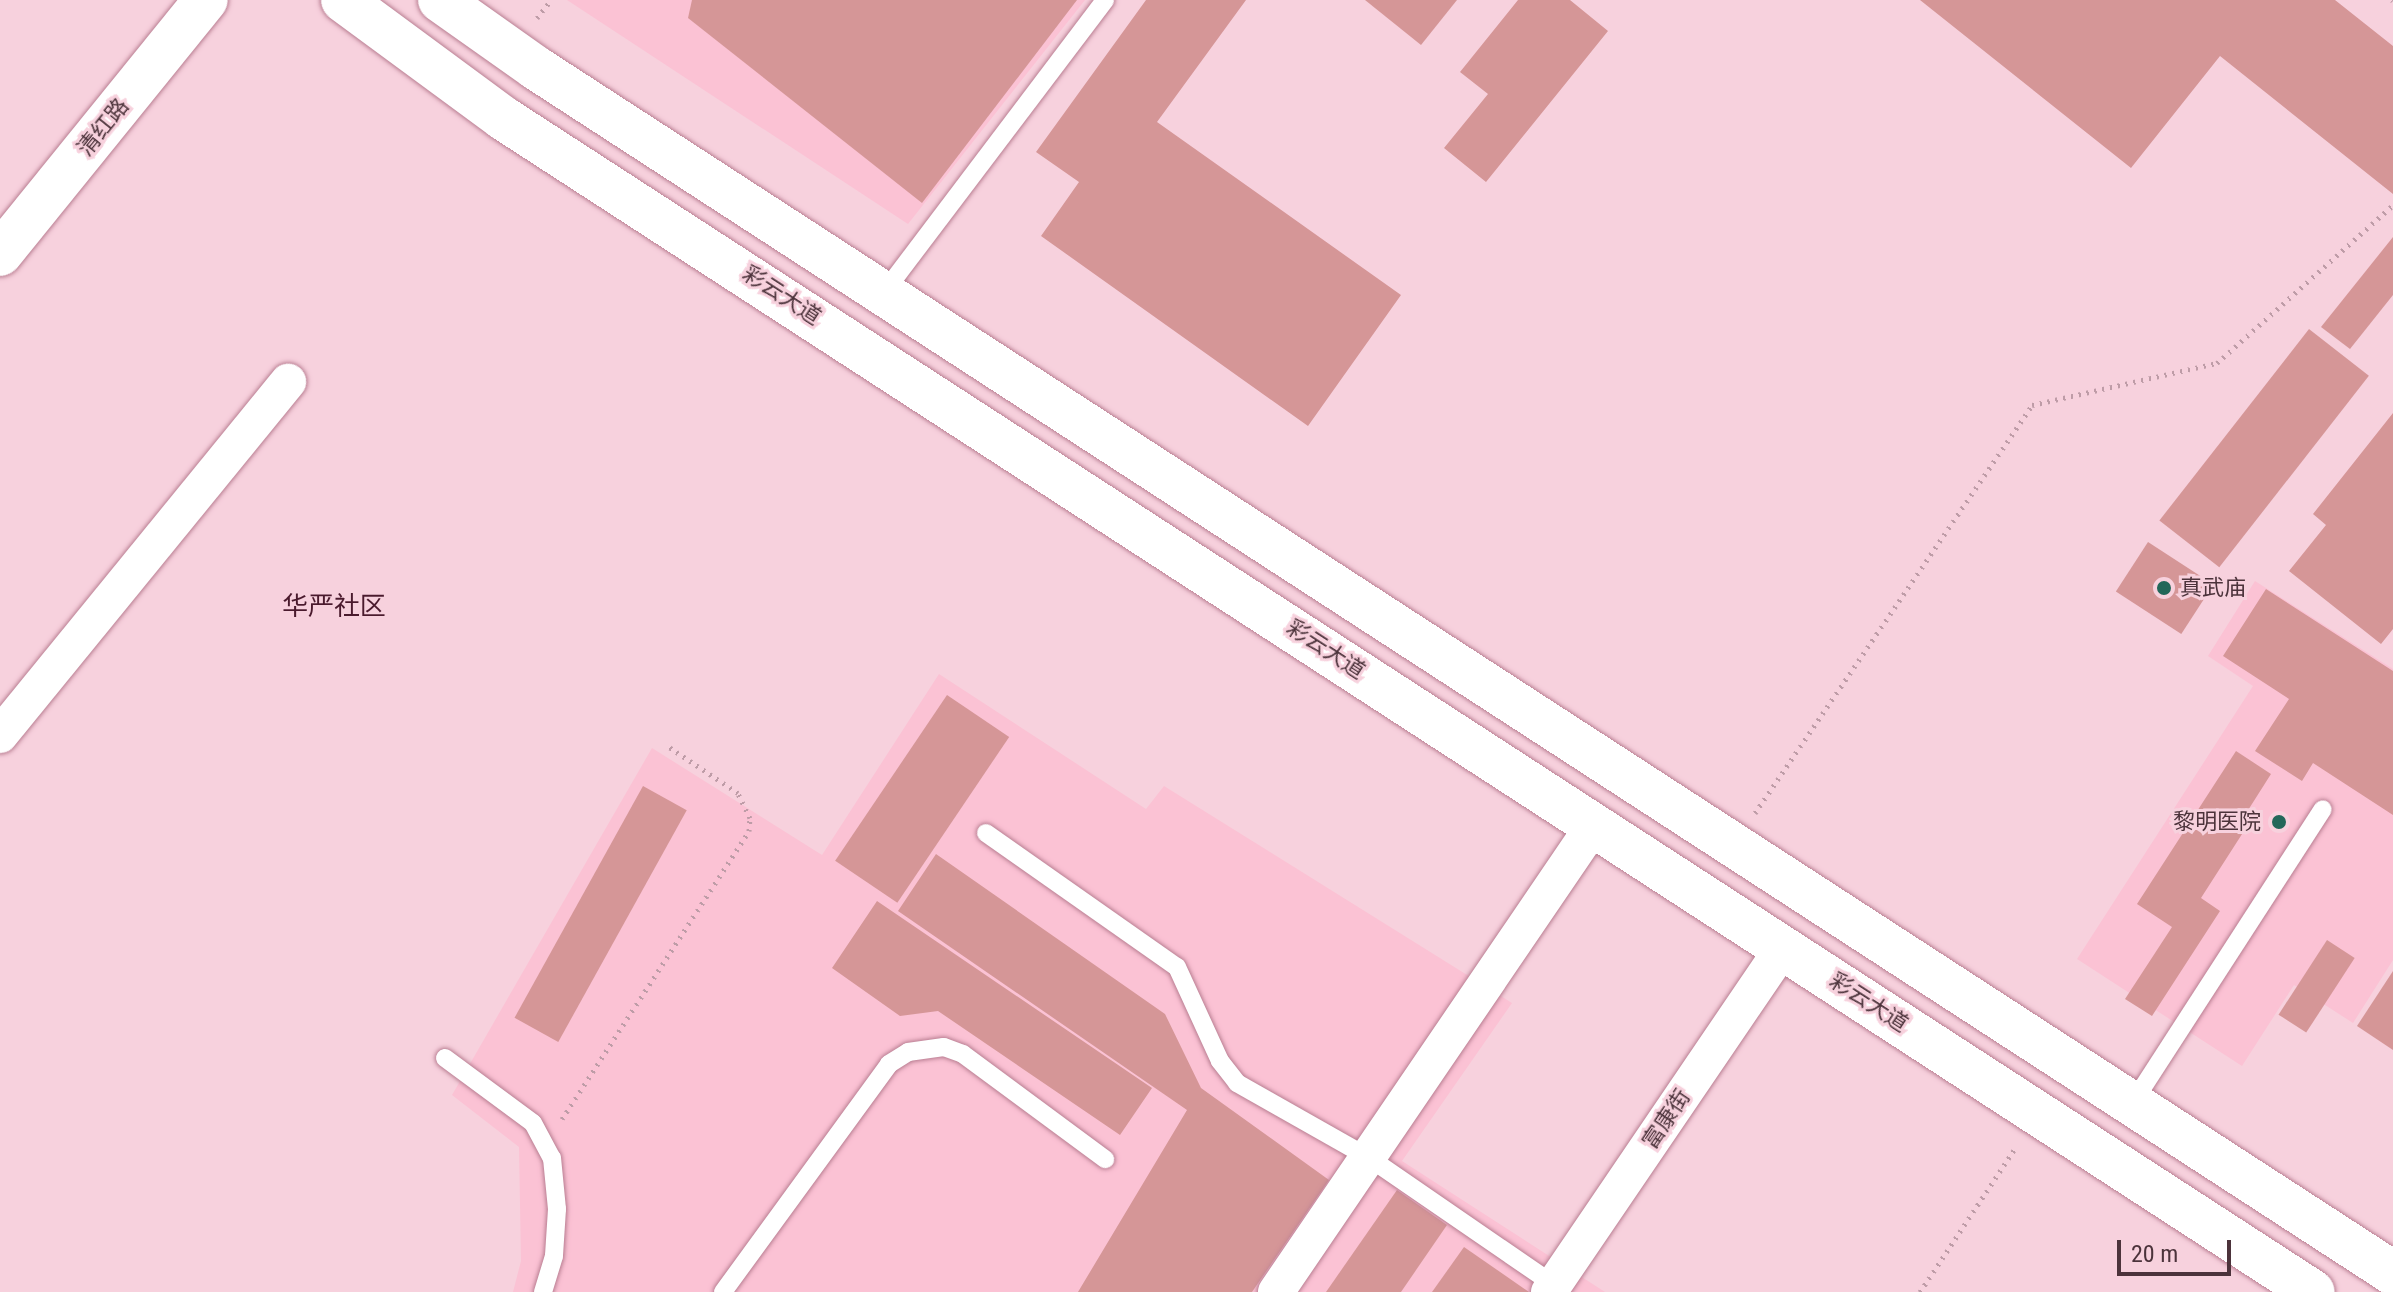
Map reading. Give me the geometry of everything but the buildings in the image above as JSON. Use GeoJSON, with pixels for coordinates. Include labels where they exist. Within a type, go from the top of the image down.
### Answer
{"type":"FeatureCollection","features":[{"type":"Feature","properties":{"kind":"main road","name":"清红路"},"geometry":{"type":"LineString","coordinates":[[0,254],[206,0]]}},
{"type":"Feature","properties":{"kind":"main road","name":"彩云大道"},"geometry":{"type":"LineString","coordinates":[[343,0],[503,118],[1784,946],[2313,1292]]}},
{"type":"Feature","properties":{"kind":"main road"},"geometry":{"type":"LineString","coordinates":[[440,0],[536,68],[885,291],[2393,1276]]}},
{"type":"Feature","properties":{"kind":"street"},"geometry":{"type":"LineString","coordinates":[[0,735],[288,382]]}},
{"type":"Feature","properties":{"kind":"street"},"geometry":{"type":"LineString","coordinates":[[1276,1292],[1594,825]]}},
{"type":"Feature","properties":{"kind":"street","name":"富康街"},"geometry":{"type":"LineString","coordinates":[[1556,1289],[1784,946]]}},
{"type":"Feature","properties":{"kind":"street"},"geometry":{"type":"LineString","coordinates":[[2385,1292],[2393,1276]]}},
{"type":"Feature","properties":{"kind":"lane"},"geometry":{"type":"LineString","coordinates":[[885,291],[1105,0]]}},
{"type":"Feature","properties":{"kind":"lane"},"geometry":{"type":"LineString","coordinates":[[2132,1104],[2323,809]]}},
{"type":"Feature","properties":{"kind":"lane"},"geometry":{"type":"LineString","coordinates":[[986,833],[1177,967],[1191,988],[1220,1061],[1237,1083],[1368,1157],[1556,1289]]}},
{"type":"Feature","properties":{"kind":"lane"},"geometry":{"type":"LineString","coordinates":[[723,1292],[889,1064],[908,1052],[944,1047],[963,1054],[1105,1159]]}},
{"type":"Feature","properties":{"kind":"lane"},"geometry":{"type":"LineString","coordinates":[[445,1058],[533,1123],[552,1158],[557,1209],[554,1256],[543,1292]]}},
{"type":"Feature","properties":{"kind":"path"},"geometry":{"type":"LineString","coordinates":[[1735,844],[2032,405],[2217,363],[2393,205]]}},
{"type":"Feature","properties":{"kind":"path"},"geometry":{"type":"LineString","coordinates":[[545,1146],[749,831],[750,818],[738,793],[669,747]]}},
{"type":"Feature","properties":{"kind":"path"},"geometry":{"type":"LineString","coordinates":[[1920,1292],[2038,1113]]}},
{"type":"Feature","properties":{"kind":"shaded area"},"geometry":{"type":"Polygon","coordinates":[[[567,0],[1085,0],[908,224],[567,0]]]}},
{"type":"Feature","properties":{"kind":"shaded area","name":"黎明医院"},"geometry":{"type":"Polygon","coordinates":[[[2255,581],[2393,669],[2393,960],[2353,1023],[2294,985],[2242,1066],[2077,959],[2253,686],[2208,656],[2255,581]]]}},
{"type":"Feature","properties":{"kind":"shaded area"},"geometry":{"type":"Polygon","coordinates":[[[939,674],[1146,809],[1164,786],[1512,1003],[1402,1161],[1605,1292],[513,1292],[521,1261],[519,1147],[452,1095],[652,748],[822,855],[939,674]]]}},
{"type":"Feature","properties":{"kind":"place","name":"真武庙"},"geometry":{"type":"Point","coordinates":[2164,588]}},
{"type":"Feature","properties":{"kind":"place","name":"黎明医院"},"geometry":{"type":"Point","coordinates":[2279,822]}},
{"type":"Feature","properties":{"kind":"district","name":"华严社区"},"geometry":{"type":"Point","coordinates":[334,607]}}]}
